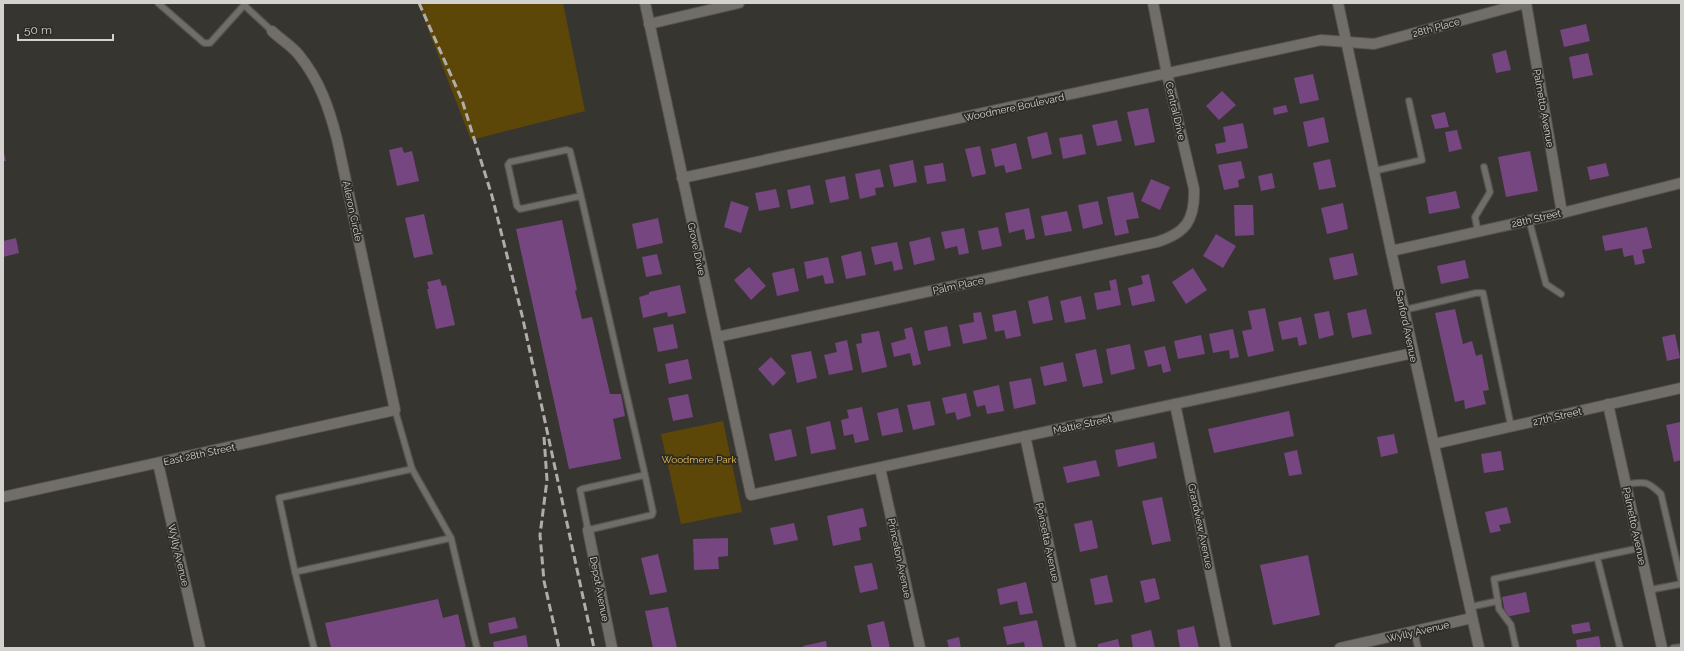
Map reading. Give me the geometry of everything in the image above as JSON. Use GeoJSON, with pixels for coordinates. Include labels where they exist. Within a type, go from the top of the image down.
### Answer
{"type":"FeatureCollection","features":[{"type":"Feature","properties":{"kind":"street","name":"Grove Drive"},"geometry":{"type":"LineString","coordinates":[[645,3],[751,495]]}},
{"type":"Feature","properties":{"kind":"street"},"geometry":{"type":"LineString","coordinates":[[649,24],[739,3]]}},
{"type":"Feature","properties":{"kind":"street","name":"Central Drive"},"geometry":{"type":"LineString","coordinates":[[1152,3],[1194,189],[1195,205],[1191,218]]}},
{"type":"Feature","properties":{"kind":"street","name":"Sanford Avenue"},"geometry":{"type":"LineString","coordinates":[[1338,3],[1478,648]]}},
{"type":"Feature","properties":{"kind":"street","name":"28th Place"},"geometry":{"type":"LineString","coordinates":[[1346,42],[1374,44],[1526,3]]}},
{"type":"Feature","properties":{"kind":"street","name":"Palmetto Avenue"},"geometry":{"type":"LineString","coordinates":[[1526,3],[1562,213]]}},
{"type":"Feature","properties":{"kind":"street","name":"Aileron Circle"},"geometry":{"type":"LineString","coordinates":[[272,31],[299,54],[316,80],[329,107],[395,410]]}},
{"type":"Feature","properties":{"kind":"street","name":"Woodmere Boulevard"},"geometry":{"type":"LineString","coordinates":[[682,178],[1321,40],[1346,42]]}},
{"type":"Feature","properties":{"kind":"street","name":"28th Street"},"geometry":{"type":"LineString","coordinates":[[1391,251],[1562,213],[1681,183]]}},
{"type":"Feature","properties":{"kind":"street","name":"Palm Place"},"geometry":{"type":"LineString","coordinates":[[717,337],[1157,242],[1170,238],[1183,230],[1191,218]]}},
{"type":"Feature","properties":{"kind":"street","name":"Mattie Street"},"geometry":{"type":"LineString","coordinates":[[751,495],[1413,353]]}},
{"type":"Feature","properties":{"kind":"street","name":"27th Street"},"geometry":{"type":"LineString","coordinates":[[1434,444],[1681,388]]}},
{"type":"Feature","properties":{"kind":"street","name":"Grandview Avenue"},"geometry":{"type":"LineString","coordinates":[[1175,404],[1226,648]]}},
{"type":"Feature","properties":{"kind":"street","name":"Palmetto Avenue"},"geometry":{"type":"LineString","coordinates":[[1608,404],[1662,648]]}},
{"type":"Feature","properties":{"kind":"street","name":"East 28th Street"},"geometry":{"type":"LineString","coordinates":[[3,497],[395,410]]}},
{"type":"Feature","properties":{"kind":"street","name":"Poinsetta Avenue"},"geometry":{"type":"LineString","coordinates":[[1025,436],[1071,648]]}},
{"type":"Feature","properties":{"kind":"street","name":"Wylly Avenue"},"geometry":{"type":"LineString","coordinates":[[158,463],[200,648]]}},
{"type":"Feature","properties":{"kind":"street","name":"Princeton Avenue"},"geometry":{"type":"LineString","coordinates":[[880,468],[920,648]]}},
{"type":"Feature","properties":{"kind":"street","name":"Depot Avenue"},"geometry":{"type":"LineString","coordinates":[[588,530],[612,648]]}},
{"type":"Feature","properties":{"kind":"street","name":"Wylly Avenue"},"geometry":{"type":"LineString","coordinates":[[1340,648],[1472,618]]}},
{"type":"Feature","properties":{"kind":"lane"},"geometry":{"type":"LineString","coordinates":[[158,3],[204,43],[210,43],[245,4],[272,31]]}},
{"type":"Feature","properties":{"kind":"lane"},"geometry":{"type":"LineString","coordinates":[[1374,171],[1422,160],[1409,101]]}},
{"type":"Feature","properties":{"kind":"lane"},"geometry":{"type":"LineString","coordinates":[[581,196],[520,209],[517,206],[508,165],[510,162],[566,150],[570,151],[581,196],[654,512],[652,515],[588,530],[580,490],[645,475]]}},
{"type":"Feature","properties":{"kind":"lane"},"geometry":{"type":"LineString","coordinates":[[1478,232],[1475,217],[1490,192],[1484,167]]}},
{"type":"Feature","properties":{"kind":"lane"},"geometry":{"type":"LineString","coordinates":[[1529,220],[1546,284],[1560,294]]}},
{"type":"Feature","properties":{"kind":"lane"},"geometry":{"type":"LineString","coordinates":[[1404,310],[1476,293],[1483,293],[1511,426]]}},
{"type":"Feature","properties":{"kind":"lane"},"geometry":{"type":"LineString","coordinates":[[395,410],[412,469],[451,538],[477,648]]}},
{"type":"Feature","properties":{"kind":"lane"},"geometry":{"type":"LineString","coordinates":[[314,648],[295,572],[279,498],[412,469]]}},
{"type":"Feature","properties":{"kind":"lane"},"geometry":{"type":"LineString","coordinates":[[1626,484],[1646,482],[1652,485],[1661,494],[1681,580]]}},
{"type":"Feature","properties":{"kind":"lane"},"geometry":{"type":"LineString","coordinates":[[295,572],[451,538]]}},
{"type":"Feature","properties":{"kind":"lane"},"geometry":{"type":"LineString","coordinates":[[1516,648],[1511,625],[1499,609],[1494,580],[1640,548]]}},
{"type":"Feature","properties":{"kind":"lane"},"geometry":{"type":"LineString","coordinates":[[1597,557],[1620,648]]}},
{"type":"Feature","properties":{"kind":"lane"},"geometry":{"type":"LineString","coordinates":[[1649,590],[1681,584]]}},
{"type":"Feature","properties":{"kind":"lane"},"geometry":{"type":"LineString","coordinates":[[1470,607],[1498,601]]}},
{"type":"Feature","properties":{"kind":"lane"},"geometry":{"type":"LineString","coordinates":[[1414,631],[1418,648]]}},
{"type":"Feature","properties":{"kind":"lane"},"geometry":{"type":"LineString","coordinates":[[1673,648],[1681,647]]}},
{"type":"Feature","properties":{"kind":"green space"},"geometry":{"type":"Polygon","coordinates":[[[418,3],[563,3],[585,111],[471,140],[418,3]]]}},
{"type":"Feature","properties":{"kind":"green space","name":"Woodmere Park"},"geometry":{"type":"Polygon","coordinates":[[[723,421],[742,512],[681,524],[661,434],[723,421]]]}},
{"type":"Feature","properties":{"kind":"building"},"geometry":{"type":"Polygon","coordinates":[[[1586,24],[1590,41],[1564,47],[1560,30],[1586,24]]]}},
{"type":"Feature","properties":{"kind":"building"},"geometry":{"type":"Polygon","coordinates":[[[1506,50],[1511,70],[1496,73],[1492,54],[1506,50]]]}},
{"type":"Feature","properties":{"kind":"building"},"geometry":{"type":"Polygon","coordinates":[[[1588,53],[1593,75],[1573,79],[1569,57],[1588,53]]]}},
{"type":"Feature","properties":{"kind":"building"},"geometry":{"type":"Polygon","coordinates":[[[1313,74],[1319,100],[1300,104],[1294,78],[1313,74]]]}},
{"type":"Feature","properties":{"kind":"building"},"geometry":{"type":"Polygon","coordinates":[[[1222,91],[1236,105],[1219,120],[1206,106],[1222,91]]]}},
{"type":"Feature","properties":{"kind":"building"},"geometry":{"type":"Polygon","coordinates":[[[1286,105],[1288,112],[1274,115],[1273,108],[1286,105]]]}},
{"type":"Feature","properties":{"kind":"building"},"geometry":{"type":"Polygon","coordinates":[[[1148,108],[1155,142],[1135,146],[1127,112],[1148,108]]]}},
{"type":"Feature","properties":{"kind":"building"},"geometry":{"type":"Polygon","coordinates":[[[1445,112],[1449,127],[1435,129],[1431,115],[1445,112]]]}},
{"type":"Feature","properties":{"kind":"building"},"geometry":{"type":"Polygon","coordinates":[[[1324,117],[1329,142],[1308,147],[1303,122],[1324,117]]]}},
{"type":"Feature","properties":{"kind":"building"},"geometry":{"type":"Polygon","coordinates":[[[1117,120],[1122,141],[1097,146],[1092,125],[1117,120]]]}},
{"type":"Feature","properties":{"kind":"building"},"geometry":{"type":"Polygon","coordinates":[[[1243,123],[1248,148],[1217,154],[1215,144],[1226,142],[1223,127],[1243,123]]]}},
{"type":"Feature","properties":{"kind":"building"},"geometry":{"type":"Polygon","coordinates":[[[1457,130],[1462,149],[1449,152],[1445,132],[1457,130]]]}},
{"type":"Feature","properties":{"kind":"building"},"geometry":{"type":"Polygon","coordinates":[[[1047,132],[1052,154],[1032,159],[1027,137],[1047,132]]]}},
{"type":"Feature","properties":{"kind":"building"},"geometry":{"type":"Polygon","coordinates":[[[1082,134],[1086,154],[1063,159],[1059,138],[1082,134]]]}},
{"type":"Feature","properties":{"kind":"building"},"geometry":{"type":"Polygon","coordinates":[[[1016,143],[1022,169],[1006,173],[1004,165],[995,167],[991,149],[1016,143]]]}},
{"type":"Feature","properties":{"kind":"building"},"geometry":{"type":"Polygon","coordinates":[[[980,146],[986,174],[972,177],[965,149],[980,146]]]}},
{"type":"Feature","properties":{"kind":"building"},"geometry":{"type":"Polygon","coordinates":[[[402,147],[404,153],[412,151],[419,181],[397,186],[389,150],[402,147]]]}},
{"type":"Feature","properties":{"kind":"building"},"geometry":{"type":"Polygon","coordinates":[[[3,149],[6,161],[3,161],[3,149]]]}},
{"type":"Feature","properties":{"kind":"building"},"geometry":{"type":"Polygon","coordinates":[[[1530,151],[1538,191],[1506,197],[1498,157],[1530,151]]]}},
{"type":"Feature","properties":{"kind":"building"},"geometry":{"type":"Polygon","coordinates":[[[1330,159],[1336,187],[1319,190],[1313,163],[1330,159]]]}},
{"type":"Feature","properties":{"kind":"building"},"geometry":{"type":"Polygon","coordinates":[[[913,160],[917,182],[894,187],[889,165],[913,160]]]}},
{"type":"Feature","properties":{"kind":"building"},"geometry":{"type":"Polygon","coordinates":[[[1241,161],[1245,178],[1238,180],[1239,187],[1224,190],[1218,165],[1241,161]]]}},
{"type":"Feature","properties":{"kind":"building"},"geometry":{"type":"Polygon","coordinates":[[[943,163],[946,181],[927,184],[924,166],[943,163]]]}},
{"type":"Feature","properties":{"kind":"building"},"geometry":{"type":"Polygon","coordinates":[[[1606,163],[1609,176],[1590,180],[1587,167],[1606,163]]]}},
{"type":"Feature","properties":{"kind":"building"},"geometry":{"type":"Polygon","coordinates":[[[880,169],[884,187],[875,188],[876,195],[860,199],[855,174],[880,169]]]}},
{"type":"Feature","properties":{"kind":"building"},"geometry":{"type":"Polygon","coordinates":[[[1272,173],[1275,188],[1261,191],[1258,176],[1272,173]]]}},
{"type":"Feature","properties":{"kind":"building"},"geometry":{"type":"Polygon","coordinates":[[[845,176],[849,199],[830,203],[825,180],[845,176]]]}},
{"type":"Feature","properties":{"kind":"building"},"geometry":{"type":"Polygon","coordinates":[[[1151,179],[1170,187],[1160,210],[1141,201],[1151,179]]]}},
{"type":"Feature","properties":{"kind":"building"},"geometry":{"type":"Polygon","coordinates":[[[810,185],[814,204],[791,209],[787,190],[810,185]]]}},
{"type":"Feature","properties":{"kind":"building"},"geometry":{"type":"Polygon","coordinates":[[[776,189],[780,207],[759,211],[755,193],[776,189]]]}},
{"type":"Feature","properties":{"kind":"building"},"geometry":{"type":"Polygon","coordinates":[[[1456,191],[1460,208],[1429,214],[1426,197],[1456,191]]]}},
{"type":"Feature","properties":{"kind":"building"},"geometry":{"type":"Polygon","coordinates":[[[1133,192],[1139,218],[1126,220],[1129,233],[1115,236],[1107,197],[1133,192]]]}},
{"type":"Feature","properties":{"kind":"building"},"geometry":{"type":"Polygon","coordinates":[[[731,201],[749,207],[741,233],[724,227],[731,201]]]}},
{"type":"Feature","properties":{"kind":"building"},"geometry":{"type":"Polygon","coordinates":[[[1098,201],[1103,224],[1083,229],[1078,205],[1098,201]]]}},
{"type":"Feature","properties":{"kind":"building"},"geometry":{"type":"Polygon","coordinates":[[[1343,203],[1348,229],[1327,234],[1321,208],[1343,203]]]}},
{"type":"Feature","properties":{"kind":"building"},"geometry":{"type":"Polygon","coordinates":[[[1234,205],[1253,205],[1254,235],[1235,236],[1234,205]]]}},
{"type":"Feature","properties":{"kind":"building"},"geometry":{"type":"Polygon","coordinates":[[[1029,208],[1035,238],[1026,240],[1024,229],[1009,233],[1005,213],[1029,208]]]}},
{"type":"Feature","properties":{"kind":"building"},"geometry":{"type":"Polygon","coordinates":[[[1067,211],[1072,231],[1045,236],[1041,216],[1067,211]]]}},
{"type":"Feature","properties":{"kind":"building"},"geometry":{"type":"Polygon","coordinates":[[[424,214],[433,254],[414,258],[405,218],[424,214]]]}},
{"type":"Feature","properties":{"kind":"building"},"geometry":{"type":"Polygon","coordinates":[[[658,218],[663,243],[637,249],[632,224],[658,218]]]}},
{"type":"Feature","properties":{"kind":"building"},"geometry":{"type":"Polygon","coordinates":[[[562,220],[577,290],[575,291],[582,319],[592,317],[610,394],[621,394],[625,416],[613,419],[621,459],[569,469],[516,229],[562,220]]]}},
{"type":"Feature","properties":{"kind":"building"},"geometry":{"type":"Polygon","coordinates":[[[998,227],[1002,246],[982,250],[978,231],[998,227]]]}},
{"type":"Feature","properties":{"kind":"building"},"geometry":{"type":"Polygon","coordinates":[[[1647,227],[1652,248],[1642,250],[1645,263],[1635,265],[1633,255],[1624,257],[1622,248],[1605,251],[1602,236],[1647,227]]]}},
{"type":"Feature","properties":{"kind":"building"},"geometry":{"type":"Polygon","coordinates":[[[964,228],[969,253],[959,255],[957,246],[945,249],[941,232],[964,228]]]}},
{"type":"Feature","properties":{"kind":"building"},"geometry":{"type":"Polygon","coordinates":[[[1216,234],[1236,246],[1223,268],[1203,256],[1216,234]]]}},
{"type":"Feature","properties":{"kind":"building"},"geometry":{"type":"Polygon","coordinates":[[[930,237],[935,260],[914,265],[909,242],[930,237]]]}},
{"type":"Feature","properties":{"kind":"building"},"geometry":{"type":"Polygon","coordinates":[[[16,238],[19,253],[3,257],[3,241],[16,238]]]}},
{"type":"Feature","properties":{"kind":"building"},"geometry":{"type":"Polygon","coordinates":[[[897,242],[903,269],[894,271],[892,261],[875,265],[871,247],[897,242]]]}},
{"type":"Feature","properties":{"kind":"building"},"geometry":{"type":"Polygon","coordinates":[[[861,251],[866,275],[846,279],[841,256],[861,251]]]}},
{"type":"Feature","properties":{"kind":"building"},"geometry":{"type":"Polygon","coordinates":[[[1353,253],[1358,275],[1334,280],[1329,258],[1353,253]]]}},
{"type":"Feature","properties":{"kind":"building"},"geometry":{"type":"Polygon","coordinates":[[[657,254],[662,274],[646,277],[642,257],[657,254]]]}},
{"type":"Feature","properties":{"kind":"building"},"geometry":{"type":"Polygon","coordinates":[[[828,257],[834,283],[825,284],[823,275],[807,279],[804,262],[828,257]]]}},
{"type":"Feature","properties":{"kind":"building"},"geometry":{"type":"Polygon","coordinates":[[[1465,260],[1469,278],[1441,284],[1437,266],[1465,260]]]}},
{"type":"Feature","properties":{"kind":"building"},"geometry":{"type":"Polygon","coordinates":[[[749,267],[766,286],[751,300],[734,280],[749,267]]]}},
{"type":"Feature","properties":{"kind":"building"},"geometry":{"type":"Polygon","coordinates":[[[794,268],[799,291],[777,296],[772,273],[794,268]]]}},
{"type":"Feature","properties":{"kind":"building"},"geometry":{"type":"Polygon","coordinates":[[[1193,268],[1207,290],[1186,304],[1172,282],[1193,268]]]}},
{"type":"Feature","properties":{"kind":"building"},"geometry":{"type":"Polygon","coordinates":[[[1149,274],[1155,301],[1132,306],[1128,288],[1143,284],[1141,276],[1149,274]]]}},
{"type":"Feature","properties":{"kind":"building"},"geometry":{"type":"Polygon","coordinates":[[[440,279],[442,286],[446,285],[455,325],[436,329],[427,289],[429,289],[427,282],[440,279]]]}},
{"type":"Feature","properties":{"kind":"building"},"geometry":{"type":"Polygon","coordinates":[[[1116,279],[1121,305],[1097,310],[1094,293],[1111,290],[1109,281],[1116,279]]]}},
{"type":"Feature","properties":{"kind":"building"},"geometry":{"type":"Polygon","coordinates":[[[680,285],[686,313],[668,317],[667,312],[643,318],[639,297],[649,294],[649,292],[680,285]]]}},
{"type":"Feature","properties":{"kind":"building"},"geometry":{"type":"Polygon","coordinates":[[[1048,296],[1053,320],[1033,324],[1028,301],[1048,296]]]}},
{"type":"Feature","properties":{"kind":"building"},"geometry":{"type":"Polygon","coordinates":[[[1081,296],[1086,319],[1065,323],[1060,301],[1081,296]]]}},
{"type":"Feature","properties":{"kind":"building"},"geometry":{"type":"Polygon","coordinates":[[[1265,308],[1274,351],[1248,357],[1242,331],[1252,329],[1248,311],[1265,308]]]}},
{"type":"Feature","properties":{"kind":"building"},"geometry":{"type":"Polygon","coordinates":[[[1366,309],[1372,334],[1352,338],[1347,313],[1366,309]]]}},
{"type":"Feature","properties":{"kind":"building"},"geometry":{"type":"Polygon","coordinates":[[[1455,309],[1463,344],[1472,341],[1476,356],[1482,354],[1489,390],[1483,391],[1486,404],[1465,409],[1464,400],[1455,402],[1435,313],[1455,309]]]}},
{"type":"Feature","properties":{"kind":"building"},"geometry":{"type":"Polygon","coordinates":[[[1016,310],[1021,336],[1006,339],[1004,330],[995,332],[992,315],[1016,310]]]}},
{"type":"Feature","properties":{"kind":"building"},"geometry":{"type":"Polygon","coordinates":[[[1329,311],[1334,335],[1319,339],[1314,314],[1329,311]]]}},
{"type":"Feature","properties":{"kind":"building"},"geometry":{"type":"Polygon","coordinates":[[[981,312],[987,339],[963,344],[959,325],[974,322],[973,313],[981,312]]]}},
{"type":"Feature","properties":{"kind":"building"},"geometry":{"type":"Polygon","coordinates":[[[1301,317],[1307,344],[1299,346],[1297,337],[1282,340],[1278,322],[1301,317]]]}},
{"type":"Feature","properties":{"kind":"building"},"geometry":{"type":"Polygon","coordinates":[[[673,324],[678,348],[658,352],[653,328],[673,324]]]}},
{"type":"Feature","properties":{"kind":"building"},"geometry":{"type":"Polygon","coordinates":[[[947,326],[951,346],[928,351],[924,331],[947,326]]]}},
{"type":"Feature","properties":{"kind":"building"},"geometry":{"type":"Polygon","coordinates":[[[912,327],[921,364],[913,366],[910,353],[894,357],[891,343],[906,339],[904,329],[912,327]]]}},
{"type":"Feature","properties":{"kind":"building"},"geometry":{"type":"Polygon","coordinates":[[[1233,329],[1239,357],[1230,359],[1229,350],[1213,353],[1209,334],[1233,329]]]}},
{"type":"Feature","properties":{"kind":"building"},"geometry":{"type":"Polygon","coordinates":[[[879,331],[887,367],[862,373],[856,344],[862,343],[861,334],[879,331]]]}},
{"type":"Feature","properties":{"kind":"building"},"geometry":{"type":"Polygon","coordinates":[[[1675,334],[1680,358],[1667,361],[1662,337],[1675,334]]]}},
{"type":"Feature","properties":{"kind":"building"},"geometry":{"type":"Polygon","coordinates":[[[1201,335],[1205,354],[1178,359],[1174,341],[1201,335]]]}},
{"type":"Feature","properties":{"kind":"building"},"geometry":{"type":"Polygon","coordinates":[[[847,340],[853,370],[829,375],[824,355],[837,352],[835,343],[847,340]]]}},
{"type":"Feature","properties":{"kind":"building"},"geometry":{"type":"Polygon","coordinates":[[[1130,344],[1135,369],[1111,375],[1106,349],[1130,344]]]}},
{"type":"Feature","properties":{"kind":"building"},"geometry":{"type":"Polygon","coordinates":[[[1165,346],[1171,371],[1163,373],[1161,364],[1148,367],[1144,351],[1165,346]]]}},
{"type":"Feature","properties":{"kind":"building"},"geometry":{"type":"Polygon","coordinates":[[[1096,349],[1103,383],[1083,387],[1075,354],[1096,349]]]}},
{"type":"Feature","properties":{"kind":"building"},"geometry":{"type":"Polygon","coordinates":[[[811,351],[817,378],[797,383],[791,355],[811,351]]]}},
{"type":"Feature","properties":{"kind":"building"},"geometry":{"type":"Polygon","coordinates":[[[771,357],[786,373],[773,386],[758,369],[771,357]]]}},
{"type":"Feature","properties":{"kind":"building"},"geometry":{"type":"Polygon","coordinates":[[[688,359],[692,379],[669,384],[665,364],[688,359]]]}},
{"type":"Feature","properties":{"kind":"building"},"geometry":{"type":"Polygon","coordinates":[[[1063,362],[1067,381],[1044,386],[1040,367],[1063,362]]]}},
{"type":"Feature","properties":{"kind":"building"},"geometry":{"type":"Polygon","coordinates":[[[1031,378],[1036,404],[1014,409],[1009,382],[1031,378]]]}},
{"type":"Feature","properties":{"kind":"building"},"geometry":{"type":"Polygon","coordinates":[[[999,385],[1004,411],[987,414],[985,405],[977,407],[973,391],[999,385]]]}},
{"type":"Feature","properties":{"kind":"building"},"geometry":{"type":"Polygon","coordinates":[[[966,393],[971,416],[957,420],[955,412],[946,414],[942,398],[966,393]]]}},
{"type":"Feature","properties":{"kind":"building"},"geometry":{"type":"Polygon","coordinates":[[[688,394],[693,417],[673,421],[668,398],[688,394]]]}},
{"type":"Feature","properties":{"kind":"building"},"geometry":{"type":"Polygon","coordinates":[[[930,401],[935,425],[913,430],[907,405],[930,401]]]}},
{"type":"Feature","properties":{"kind":"building"},"geometry":{"type":"Polygon","coordinates":[[[862,407],[869,440],[855,443],[853,434],[844,436],[841,420],[849,418],[847,410],[862,407]]]}},
{"type":"Feature","properties":{"kind":"building"},"geometry":{"type":"Polygon","coordinates":[[[898,408],[903,432],[882,436],[877,413],[898,408]]]}},
{"type":"Feature","properties":{"kind":"building"},"geometry":{"type":"Polygon","coordinates":[[[1289,411],[1294,436],[1214,453],[1208,429],[1289,411]]]}},
{"type":"Feature","properties":{"kind":"building"},"geometry":{"type":"Polygon","coordinates":[[[830,421],[836,449],[811,454],[806,427],[830,421]]]}},
{"type":"Feature","properties":{"kind":"building"},"geometry":{"type":"Polygon","coordinates":[[[1680,422],[1681,460],[1674,462],[1666,425],[1680,422]]]}},
{"type":"Feature","properties":{"kind":"building"},"geometry":{"type":"Polygon","coordinates":[[[791,429],[797,456],[775,461],[769,434],[791,429]]]}},
{"type":"Feature","properties":{"kind":"building"},"geometry":{"type":"Polygon","coordinates":[[[1394,434],[1398,453],[1381,457],[1377,437],[1394,434]]]}},
{"type":"Feature","properties":{"kind":"building"},"geometry":{"type":"Polygon","coordinates":[[[1154,442],[1157,458],[1118,467],[1115,450],[1154,442]]]}},
{"type":"Feature","properties":{"kind":"building"},"geometry":{"type":"Polygon","coordinates":[[[1297,450],[1302,474],[1289,476],[1284,453],[1297,450]]]}},
{"type":"Feature","properties":{"kind":"building"},"geometry":{"type":"Polygon","coordinates":[[[1501,451],[1504,470],[1484,473],[1481,454],[1501,451]]]}},
{"type":"Feature","properties":{"kind":"building"},"geometry":{"type":"Polygon","coordinates":[[[1096,460],[1100,476],[1067,483],[1063,467],[1096,460]]]}},
{"type":"Feature","properties":{"kind":"building"},"geometry":{"type":"Polygon","coordinates":[[[1162,497],[1171,541],[1152,545],[1142,501],[1162,497]]]}},
{"type":"Feature","properties":{"kind":"building"},"geometry":{"type":"Polygon","coordinates":[[[1507,507],[1511,523],[1499,525],[1501,531],[1490,533],[1485,512],[1507,507]]]}},
{"type":"Feature","properties":{"kind":"building"},"geometry":{"type":"Polygon","coordinates":[[[863,508],[867,526],[859,528],[861,540],[833,546],[827,516],[863,508]]]}},
{"type":"Feature","properties":{"kind":"building"},"geometry":{"type":"Polygon","coordinates":[[[1092,520],[1098,548],[1080,552],[1074,524],[1092,520]]]}},
{"type":"Feature","properties":{"kind":"building"},"geometry":{"type":"Polygon","coordinates":[[[794,523],[798,540],[774,545],[770,528],[794,523]]]}},
{"type":"Feature","properties":{"kind":"building"},"geometry":{"type":"Polygon","coordinates":[[[728,538],[728,556],[718,557],[719,569],[694,570],[693,539],[728,538]]]}},
{"type":"Feature","properties":{"kind":"building"},"geometry":{"type":"Polygon","coordinates":[[[658,554],[667,592],[650,595],[641,558],[658,554]]]}},
{"type":"Feature","properties":{"kind":"building"},"geometry":{"type":"Polygon","coordinates":[[[1308,555],[1320,615],[1273,625],[1260,565],[1308,555]]]}},
{"type":"Feature","properties":{"kind":"building"},"geometry":{"type":"Polygon","coordinates":[[[872,563],[878,589],[860,593],[854,566],[872,563]]]}},
{"type":"Feature","properties":{"kind":"building"},"geometry":{"type":"Polygon","coordinates":[[[1107,575],[1113,602],[1095,605],[1090,579],[1107,575]]]}},
{"type":"Feature","properties":{"kind":"building"},"geometry":{"type":"Polygon","coordinates":[[[1155,578],[1160,599],[1145,603],[1140,581],[1155,578]]]}},
{"type":"Feature","properties":{"kind":"building"},"geometry":{"type":"Polygon","coordinates":[[[1026,582],[1033,613],[1020,615],[1017,601],[1000,605],[997,589],[1026,582]]]}},
{"type":"Feature","properties":{"kind":"building"},"geometry":{"type":"Polygon","coordinates":[[[1526,592],[1530,612],[1506,617],[1502,597],[1526,592]]]}},
{"type":"Feature","properties":{"kind":"building"},"geometry":{"type":"Polygon","coordinates":[[[438,599],[443,618],[458,614],[466,648],[331,648],[325,623],[438,599]]]}},
{"type":"Feature","properties":{"kind":"building"},"geometry":{"type":"Polygon","coordinates":[[[668,607],[677,648],[653,648],[645,611],[668,607]]]}},
{"type":"Feature","properties":{"kind":"building"},"geometry":{"type":"Polygon","coordinates":[[[515,617],[518,628],[490,634],[488,623],[515,617]]]}},
{"type":"Feature","properties":{"kind":"building"},"geometry":{"type":"Polygon","coordinates":[[[1037,620],[1043,648],[1025,648],[1024,642],[1007,645],[1003,627],[1037,620]]]}},
{"type":"Feature","properties":{"kind":"building"},"geometry":{"type":"Polygon","coordinates":[[[884,621],[890,648],[872,648],[867,625],[884,621]]]}},
{"type":"Feature","properties":{"kind":"building"},"geometry":{"type":"Polygon","coordinates":[[[1589,622],[1591,631],[1573,634],[1571,625],[1589,622]]]}},
{"type":"Feature","properties":{"kind":"building"},"geometry":{"type":"Polygon","coordinates":[[[1194,626],[1199,648],[1180,648],[1177,630],[1194,626]]]}},
{"type":"Feature","properties":{"kind":"building"},"geometry":{"type":"Polygon","coordinates":[[[1151,630],[1155,648],[1133,648],[1131,635],[1151,630]]]}},
{"type":"Feature","properties":{"kind":"building"},"geometry":{"type":"Polygon","coordinates":[[[526,635],[528,647],[494,648],[493,642],[526,635]]]}},
{"type":"Feature","properties":{"kind":"building"},"geometry":{"type":"Polygon","coordinates":[[[1599,636],[1601,648],[1577,648],[1576,640],[1599,636]]]}},
{"type":"Feature","properties":{"kind":"building"},"geometry":{"type":"Polygon","coordinates":[[[959,637],[961,648],[949,648],[947,640],[959,637]]]}},
{"type":"Feature","properties":{"kind":"building"},"geometry":{"type":"Polygon","coordinates":[[[1118,639],[1120,648],[1098,648],[1098,644],[1118,639]]]}},
{"type":"Feature","properties":{"kind":"building"},"geometry":{"type":"Polygon","coordinates":[[[826,641],[827,648],[804,648],[803,646],[826,641]]]}},
{"type":"Feature","properties":{"kind":"railway"},"geometry":{"type":"LineString","coordinates":[[419,3],[462,100],[492,196],[522,315],[594,648]]}},
{"type":"Feature","properties":{"kind":"railway"},"geometry":{"type":"LineString","coordinates":[[544,437],[547,480],[540,535],[544,581],[559,648]]}}]}
